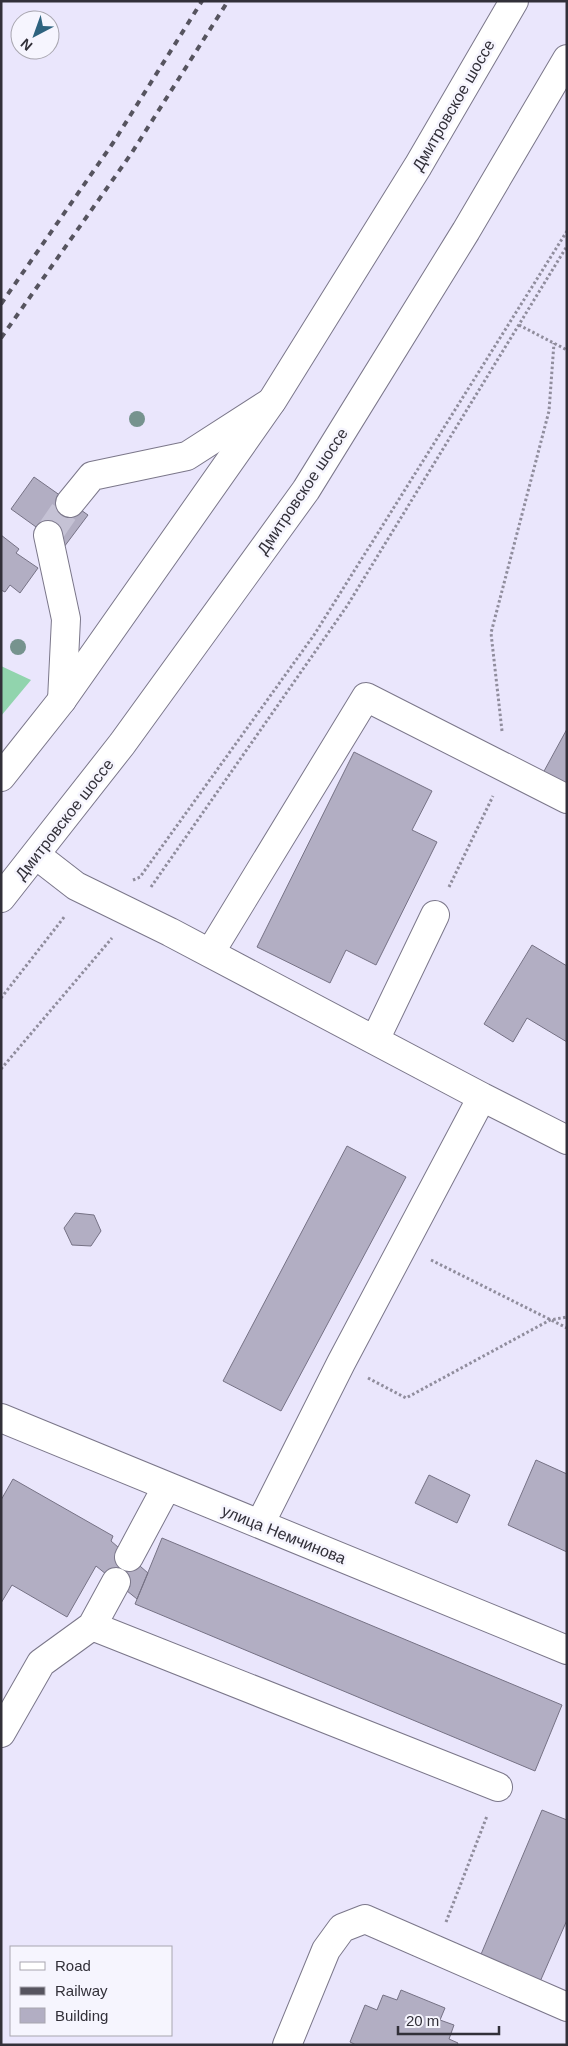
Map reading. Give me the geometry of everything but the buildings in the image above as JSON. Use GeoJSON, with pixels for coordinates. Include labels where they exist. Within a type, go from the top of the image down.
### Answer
{"type":"FeatureCollection","features":[{"type":"Feature","properties":{"kind":"main road","name":"Дмитровское шоссе"},"geometry":{"type":"LineString","coordinates":[[1,777],[62,700],[272,402],[418,166],[514,1]]}},
{"type":"Feature","properties":{"kind":"main road","name":"Дмитровское шоссе"},"geometry":{"type":"LineString","coordinates":[[1,898],[122,744],[306,490],[466,231],[567,59]]}},
{"type":"Feature","properties":{"kind":"main road"},"geometry":{"type":"LineString","coordinates":[[70,503],[92,476],[187,456],[272,402]]}},
{"type":"Feature","properties":{"kind":"main road"},"geometry":{"type":"LineString","coordinates":[[48,535],[66,619],[62,700]]}},
{"type":"Feature","properties":{"kind":"main road"},"geometry":{"type":"LineString","coordinates":[[210,953],[366,697],[567,799]]}},
{"type":"Feature","properties":{"kind":"main road"},"geometry":{"type":"LineString","coordinates":[[36,855],[76,886],[133,913],[567,1140]]}},
{"type":"Feature","properties":{"kind":"main road"},"geometry":{"type":"LineString","coordinates":[[375,1040],[436,915]]}},
{"type":"Feature","properties":{"kind":"main road"},"geometry":{"type":"LineString","coordinates":[[260,1524],[341,1363],[482,1097]]}},
{"type":"Feature","properties":{"kind":"main road","name":"улица Немчинова"},"geometry":{"type":"LineString","coordinates":[[3,1423],[167,1486],[567,1650]]}},
{"type":"Feature","properties":{"kind":"main road"},"geometry":{"type":"LineString","coordinates":[[129,1557],[167,1486]]}},
{"type":"Feature","properties":{"kind":"main road"},"geometry":{"type":"LineString","coordinates":[[1,1733],[41,1663],[92,1626],[116,1582]]}},
{"type":"Feature","properties":{"kind":"main road"},"geometry":{"type":"LineString","coordinates":[[92,1626],[498,1787]]}},
{"type":"Feature","properties":{"kind":"main road"},"geometry":{"type":"LineString","coordinates":[[287,2045],[326,1950],[342,1928],[365,1919],[567,2007]]}},
{"type":"Feature","properties":{"kind":"path"},"geometry":{"type":"LineString","coordinates":[[1,998],[73,904],[140,877],[308,643],[567,231]]}},
{"type":"Feature","properties":{"kind":"path"},"geometry":{"type":"LineString","coordinates":[[1,1069],[133,913],[347,606],[567,246]]}},
{"type":"Feature","properties":{"kind":"path"},"geometry":{"type":"LineString","coordinates":[[519,325],[567,350]]}},
{"type":"Feature","properties":{"kind":"path"},"geometry":{"type":"LineString","coordinates":[[436,915],[507,768],[491,633],[549,411],[554,343]]}},
{"type":"Feature","properties":{"kind":"path"},"geometry":{"type":"LineString","coordinates":[[404,1246],[567,1328]]}},
{"type":"Feature","properties":{"kind":"path"},"geometry":{"type":"LineString","coordinates":[[341,1363],[406,1398],[550,1320],[567,1317]]}},
{"type":"Feature","properties":{"kind":"path"},"geometry":{"type":"LineString","coordinates":[[435,1950],[498,1787]]}},
{"type":"Feature","properties":{"kind":"green space"},"geometry":{"type":"Polygon","coordinates":[[[1,666],[31,680],[1,716],[1,666]]]}},
{"type":"Feature","properties":{"kind":"tunnel"},"geometry":{"type":"LineString","coordinates":[[48,535],[70,503]]}},
{"type":"Feature","properties":{"kind":"railway"},"geometry":{"type":"LineString","coordinates":[[1,304],[113,143],[202,1]]}},
{"type":"Feature","properties":{"kind":"railway"},"geometry":{"type":"LineString","coordinates":[[1,338],[131,154],[228,1]]}}]}
